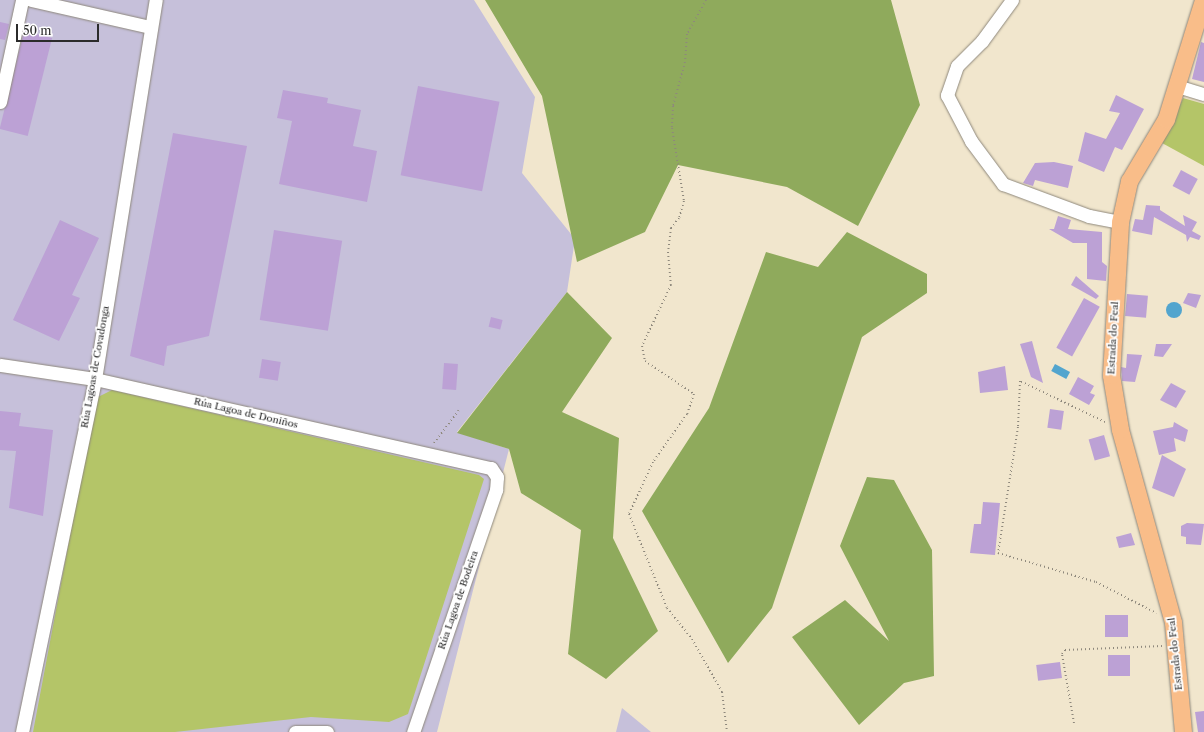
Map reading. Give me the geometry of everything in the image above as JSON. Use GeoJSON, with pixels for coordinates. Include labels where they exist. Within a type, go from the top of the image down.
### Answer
{"type":"FeatureCollection","features":[{"type":"Feature","properties":{"kind":"main road","name":"Estrada do Feal"},"geometry":{"type":"LineString","coordinates":[[1183,732],[1173,622],[1120,429],[1111,375],[1120,222],[1129,181],[1166,118],[1203,0]]}},
{"type":"Feature","properties":{"kind":"street"},"geometry":{"type":"LineString","coordinates":[[0,102],[6,47],[22,0]]}},
{"type":"Feature","properties":{"kind":"street"},"geometry":{"type":"LineString","coordinates":[[30,0],[150,27]]}},
{"type":"Feature","properties":{"kind":"street","name":"Rúa Lagoas de Covadonga"},"geometry":{"type":"LineString","coordinates":[[22,732],[95,379],[150,27],[156,0]]}},
{"type":"Feature","properties":{"kind":"street"},"geometry":{"type":"LineString","coordinates":[[1012,0],[982,41],[957,66],[947,95],[971,141],[1003,184],[1089,216],[1120,222]]}},
{"type":"Feature","properties":{"kind":"street"},"geometry":{"type":"LineString","coordinates":[[1177,86],[1204,94]]}},
{"type":"Feature","properties":{"kind":"street","name":"Rúa Lagoa de Doniños"},"geometry":{"type":"LineString","coordinates":[[0,365],[95,379],[491,468]]}},
{"type":"Feature","properties":{"kind":"street","name":"Rúa Lagoa de Bodeira"},"geometry":{"type":"LineString","coordinates":[[413,732],[496,490],[497,478],[491,468]]}},
{"type":"Feature","properties":{"kind":"street"},"geometry":{"type":"LineString","coordinates":[[295,732],[327,732]]}},
{"type":"Feature","properties":{"kind":"path"},"geometry":{"type":"LineString","coordinates":[[706,0],[687,34],[685,62],[673,106],[672,128],[684,200],[671,234],[668,252],[672,285],[642,346],[645,361],[694,394],[687,414],[653,462],[629,514],[667,608],[692,639],[722,692],[726,732]]}},
{"type":"Feature","properties":{"kind":"path"},"geometry":{"type":"LineString","coordinates":[[1120,429],[1020,381],[1018,427],[998,553],[1096,582],[1173,622]]}},
{"type":"Feature","properties":{"kind":"path"},"geometry":{"type":"LineString","coordinates":[[426,454],[459,410]]}},
{"type":"Feature","properties":{"kind":"path"},"geometry":{"type":"LineString","coordinates":[[1074,723],[1062,654],[1065,650],[1175,645]]}},
{"type":"Feature","properties":{"kind":"shaded area"},"geometry":{"type":"Polygon","coordinates":[[[0,0],[474,0],[535,97],[522,173],[575,239],[567,292],[457,432],[509,449],[437,732],[0,732],[0,0]]]}},
{"type":"Feature","properties":{"kind":"shaded area"},"geometry":{"type":"Polygon","coordinates":[[[622,708],[651,732],[616,732],[622,708]]]}},
{"type":"Feature","properties":{"kind":"green space"},"geometry":{"type":"Polygon","coordinates":[[[485,0],[891,0],[920,105],[858,226],[787,187],[678,165],[645,232],[577,262],[542,96],[485,0]]]}},
{"type":"Feature","properties":{"kind":"green space"},"geometry":{"type":"Polygon","coordinates":[[[1183,98],[1204,104],[1204,166],[1162,143],[1183,98]]]}},
{"type":"Feature","properties":{"kind":"green space"},"geometry":{"type":"Polygon","coordinates":[[[847,232],[927,274],[927,293],[862,337],[772,608],[728,663],[642,511],[709,408],[766,252],[818,267],[847,232]]]}},
{"type":"Feature","properties":{"kind":"green space"},"geometry":{"type":"Polygon","coordinates":[[[567,292],[612,338],[562,412],[619,438],[613,538],[658,631],[606,679],[568,654],[581,530],[521,493],[509,449],[457,433],[567,292]]]}},
{"type":"Feature","properties":{"kind":"green space"},"geometry":{"type":"Polygon","coordinates":[[[112,390],[479,475],[484,479],[408,714],[389,722],[311,717],[175,732],[33,732],[95,403],[98,397],[112,390]]]}},
{"type":"Feature","properties":{"kind":"green space"},"geometry":{"type":"Polygon","coordinates":[[[867,477],[894,480],[932,550],[934,676],[904,683],[859,725],[792,637],[845,600],[889,641],[840,546],[867,477]]]}},
{"type":"Feature","properties":{"kind":"water"},"geometry":{"type":"Polygon","coordinates":[[[1171,302],[1177,302],[1182,307],[1180,316],[1177,318],[1171,318],[1166,313],[1166,307],[1171,302]]]}},
{"type":"Feature","properties":{"kind":"water"},"geometry":{"type":"Polygon","coordinates":[[[1055,364],[1070,372],[1066,379],[1051,371],[1055,364]]]}},
{"type":"Feature","properties":{"kind":"building"},"geometry":{"type":"Polygon","coordinates":[[[0,22],[9,24],[5,40],[0,39],[0,22]]]}},
{"type":"Feature","properties":{"kind":"building"},"geometry":{"type":"Polygon","coordinates":[[[24,31],[52,38],[28,136],[0,129],[24,31]]]}},
{"type":"Feature","properties":{"kind":"building"},"geometry":{"type":"Polygon","coordinates":[[[1201,42],[1204,43],[1204,82],[1192,79],[1201,42]]]}},
{"type":"Feature","properties":{"kind":"building"},"geometry":{"type":"Polygon","coordinates":[[[418,86],[499,102],[482,191],[401,175],[418,86]]]}},
{"type":"Feature","properties":{"kind":"building"},"geometry":{"type":"Polygon","coordinates":[[[283,90],[328,98],[327,103],[361,110],[353,146],[377,151],[367,202],[279,184],[292,121],[277,118],[283,90]]]}},
{"type":"Feature","properties":{"kind":"building"},"geometry":{"type":"Polygon","coordinates":[[[1116,95],[1144,109],[1122,150],[1115,147],[1104,172],[1078,161],[1085,132],[1106,139],[1120,113],[1109,111],[1116,95]]]}},
{"type":"Feature","properties":{"kind":"building"},"geometry":{"type":"Polygon","coordinates":[[[173,133],[247,146],[209,336],[167,346],[164,366],[130,356],[173,133]]]}},
{"type":"Feature","properties":{"kind":"building"},"geometry":{"type":"Polygon","coordinates":[[[1054,162],[1073,166],[1068,188],[1035,180],[1033,186],[1023,183],[1035,163],[1054,162]]]}},
{"type":"Feature","properties":{"kind":"building"},"geometry":{"type":"Polygon","coordinates":[[[1181,170],[1198,179],[1189,195],[1173,186],[1181,170]]]}},
{"type":"Feature","properties":{"kind":"building"},"geometry":{"type":"Polygon","coordinates":[[[1146,205],[1160,206],[1160,210],[1185,226],[1183,215],[1197,222],[1192,231],[1201,236],[1199,240],[1190,237],[1187,242],[1186,235],[1154,217],[1152,235],[1132,231],[1135,219],[1143,220],[1146,205]]]}},
{"type":"Feature","properties":{"kind":"building"},"geometry":{"type":"Polygon","coordinates":[[[1058,216],[1071,220],[1068,229],[1102,232],[1102,262],[1107,266],[1106,281],[1087,279],[1087,243],[1073,243],[1049,229],[1054,229],[1058,216]]]}},
{"type":"Feature","properties":{"kind":"building"},"geometry":{"type":"Polygon","coordinates":[[[60,220],[99,238],[72,295],[80,298],[59,341],[13,320],[60,220]]]}},
{"type":"Feature","properties":{"kind":"building"},"geometry":{"type":"Polygon","coordinates":[[[274,230],[342,241],[328,331],[260,320],[274,230]]]}},
{"type":"Feature","properties":{"kind":"building"},"geometry":{"type":"Polygon","coordinates":[[[1076,276],[1099,296],[1096,299],[1071,285],[1076,276]]]}},
{"type":"Feature","properties":{"kind":"building"},"geometry":{"type":"Polygon","coordinates":[[[1188,293],[1201,295],[1196,308],[1183,303],[1188,293]]]}},
{"type":"Feature","properties":{"kind":"building"},"geometry":{"type":"Polygon","coordinates":[[[1127,294],[1148,296],[1146,318],[1125,316],[1127,294]]]}},
{"type":"Feature","properties":{"kind":"building"},"geometry":{"type":"Polygon","coordinates":[[[1084,298],[1100,307],[1072,357],[1056,348],[1084,298]]]}},
{"type":"Feature","properties":{"kind":"building"},"geometry":{"type":"Polygon","coordinates":[[[491,317],[503,320],[500,330],[489,327],[491,317]]]}},
{"type":"Feature","properties":{"kind":"building"},"geometry":{"type":"Polygon","coordinates":[[[1032,341],[1043,383],[1031,377],[1020,344],[1032,341]]]}},
{"type":"Feature","properties":{"kind":"building"},"geometry":{"type":"Polygon","coordinates":[[[1156,344],[1172,344],[1163,357],[1154,356],[1156,344]]]}},
{"type":"Feature","properties":{"kind":"building"},"geometry":{"type":"Polygon","coordinates":[[[1127,354],[1142,355],[1135,382],[1122,381],[1121,367],[1126,368],[1127,354]]]}},
{"type":"Feature","properties":{"kind":"building"},"geometry":{"type":"Polygon","coordinates":[[[262,359],[281,362],[278,381],[259,378],[262,359]]]}},
{"type":"Feature","properties":{"kind":"building"},"geometry":{"type":"Polygon","coordinates":[[[444,363],[458,364],[456,390],[442,389],[444,363]]]}},
{"type":"Feature","properties":{"kind":"building"},"geometry":{"type":"Polygon","coordinates":[[[1005,366],[1008,390],[980,393],[978,372],[1005,366]]]}},
{"type":"Feature","properties":{"kind":"building"},"geometry":{"type":"Polygon","coordinates":[[[1078,377],[1094,386],[1090,393],[1095,395],[1089,405],[1069,394],[1078,377]]]}},
{"type":"Feature","properties":{"kind":"building"},"geometry":{"type":"Polygon","coordinates":[[[1171,383],[1186,391],[1176,408],[1160,400],[1171,383]]]}},
{"type":"Feature","properties":{"kind":"building"},"geometry":{"type":"Polygon","coordinates":[[[1050,409],[1064,411],[1061,430],[1047,428],[1050,409]]]}},
{"type":"Feature","properties":{"kind":"building"},"geometry":{"type":"Polygon","coordinates":[[[0,411],[21,413],[19,426],[53,430],[43,516],[9,508],[16,451],[0,450],[0,411]]]}},
{"type":"Feature","properties":{"kind":"building"},"geometry":{"type":"Polygon","coordinates":[[[1174,422],[1188,430],[1185,442],[1174,438],[1176,451],[1159,455],[1153,431],[1173,427],[1174,422]]]}},
{"type":"Feature","properties":{"kind":"building"},"geometry":{"type":"Polygon","coordinates":[[[1104,435],[1110,456],[1095,461],[1089,439],[1104,435]]]}},
{"type":"Feature","properties":{"kind":"building"},"geometry":{"type":"Polygon","coordinates":[[[1162,455],[1186,469],[1174,497],[1152,488],[1162,455]]]}},
{"type":"Feature","properties":{"kind":"building"},"geometry":{"type":"Polygon","coordinates":[[[983,502],[1000,503],[995,555],[970,553],[974,524],[981,524],[983,502]]]}},
{"type":"Feature","properties":{"kind":"building"},"geometry":{"type":"Polygon","coordinates":[[[1187,523],[1204,524],[1201,545],[1186,544],[1186,537],[1181,536],[1181,526],[1187,523]]]}},
{"type":"Feature","properties":{"kind":"building"},"geometry":{"type":"Polygon","coordinates":[[[1131,533],[1135,545],[1119,548],[1116,537],[1131,533]]]}},
{"type":"Feature","properties":{"kind":"building"},"geometry":{"type":"Polygon","coordinates":[[[1105,615],[1128,615],[1128,637],[1105,637],[1105,615]]]}},
{"type":"Feature","properties":{"kind":"building"},"geometry":{"type":"Polygon","coordinates":[[[1108,655],[1130,655],[1130,676],[1108,676],[1108,655]]]}},
{"type":"Feature","properties":{"kind":"building"},"geometry":{"type":"Polygon","coordinates":[[[1060,662],[1062,678],[1038,681],[1036,665],[1060,662]]]}},
{"type":"Feature","properties":{"kind":"building"},"geometry":{"type":"Polygon","coordinates":[[[1204,711],[1204,732],[1198,732],[1195,712],[1204,711]]]}}]}
